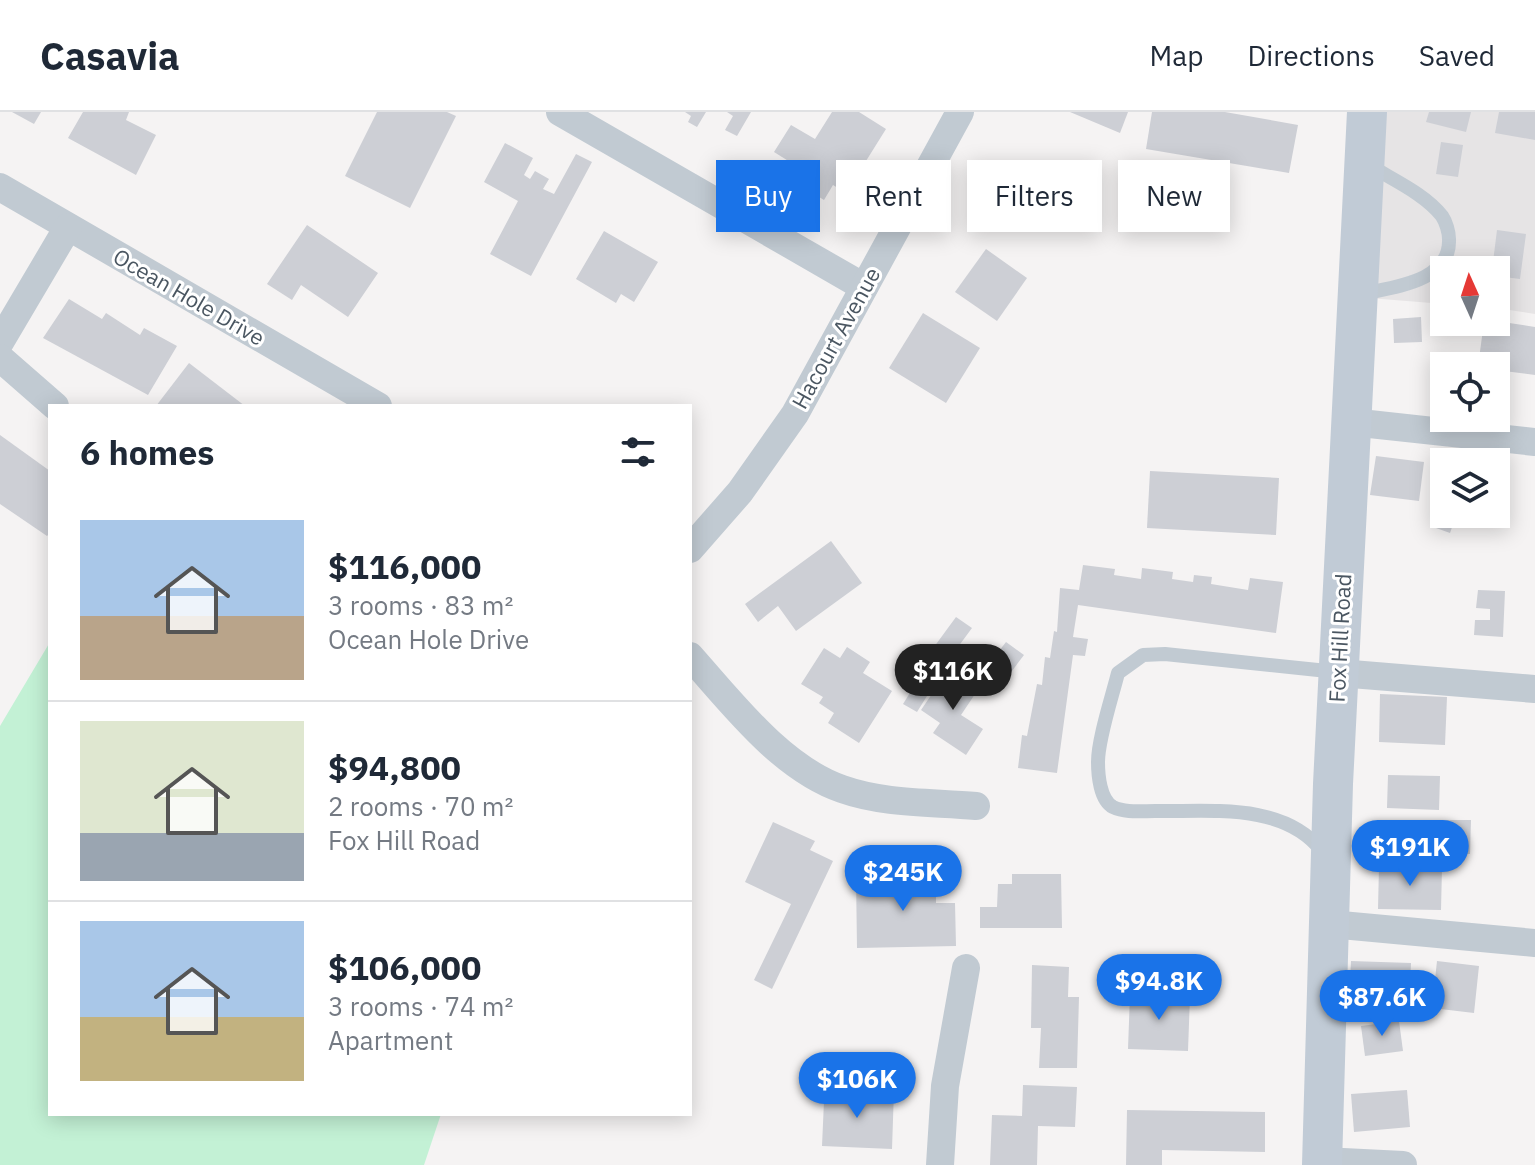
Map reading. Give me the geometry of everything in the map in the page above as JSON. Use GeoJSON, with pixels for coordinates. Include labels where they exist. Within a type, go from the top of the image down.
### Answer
{"type":"FeatureCollection","features":[{"type":"Feature","properties":{"kind":"main road","name":"Fox Hill Road"},"geometry":{"type":"LineString","coordinates":[[1322,1163],[1339,673],[1367,112]]}},
{"type":"Feature","properties":{"kind":"street"},"geometry":{"type":"LineString","coordinates":[[560,112],[864,287]]}},
{"type":"Feature","properties":{"kind":"street","name":"Hacourt Avenue"},"geometry":{"type":"LineString","coordinates":[[692,547],[740,492],[795,414],[960,112]]}},
{"type":"Feature","properties":{"kind":"street","name":"Ocean Hole Drive"},"geometry":{"type":"LineString","coordinates":[[0,187],[375,404]]}},
{"type":"Feature","properties":{"kind":"street"},"geometry":{"type":"LineString","coordinates":[[0,342],[68,227]]}},
{"type":"Feature","properties":{"kind":"street"},"geometry":{"type":"LineString","coordinates":[[0,358],[53,404]]}},
{"type":"Feature","properties":{"kind":"street"},"geometry":{"type":"LineString","coordinates":[[1351,422],[1535,442]]}},
{"type":"Feature","properties":{"kind":"street"},"geometry":{"type":"LineString","coordinates":[[692,658],[743,715],[805,772],[842,789],[886,799],[976,806]]}},
{"type":"Feature","properties":{"kind":"street"},"geometry":{"type":"LineString","coordinates":[[1339,673],[1535,689]]}},
{"type":"Feature","properties":{"kind":"street"},"geometry":{"type":"LineString","coordinates":[[1330,924],[1535,943]]}},
{"type":"Feature","properties":{"kind":"street"},"geometry":{"type":"LineString","coordinates":[[940,1165],[945,1086],[966,968]]}},
{"type":"Feature","properties":{"kind":"street"},"geometry":{"type":"LineString","coordinates":[[1322,1163],[1403,1165]]}},
{"type":"Feature","properties":{"kind":"lane"},"geometry":{"type":"LineString","coordinates":[[1358,295],[1426,277],[1442,265],[1450,251],[1449,234],[1442,216],[1419,196],[1365,162]]}},
{"type":"Feature","properties":{"kind":"lane"},"geometry":{"type":"LineString","coordinates":[[1331,863],[1312,838],[1292,826],[1263,817],[1231,810],[1132,812],[1113,807],[1105,801],[1098,761],[1118,673],[1143,655],[1165,654],[1339,673]]}},
{"type":"Feature","properties":{"kind":"shaded area"},"geometry":{"type":"Polygon","coordinates":[[[1382,112],[1535,112],[1535,314],[1510,310],[1510,256],[1430,256],[1430,303],[1369,298],[1382,112]]]}},
{"type":"Feature","properties":{"kind":"green space"},"geometry":{"type":"Polygon","coordinates":[[[48,645],[48,1116],[440,1116],[424,1165],[0,1165],[0,726],[48,645]]]}},
{"type":"Feature","properties":{"kind":"building"},"geometry":{"type":"Polygon","coordinates":[[[12,112],[41,112],[34,124],[12,112]]]}},
{"type":"Feature","properties":{"kind":"building"},"geometry":{"type":"Polygon","coordinates":[[[83,112],[129,112],[126,120],[156,135],[136,175],[68,138],[83,112]]]}},
{"type":"Feature","properties":{"kind":"building"},"geometry":{"type":"Polygon","coordinates":[[[377,112],[447,112],[456,116],[410,208],[345,176],[377,112]]]}},
{"type":"Feature","properties":{"kind":"building"},"geometry":{"type":"Polygon","coordinates":[[[685,112],[706,112],[697,127],[688,122],[691,116],[685,112]]]}},
{"type":"Feature","properties":{"kind":"building"},"geometry":{"type":"Polygon","coordinates":[[[727,112],[751,112],[737,136],[725,130],[733,116],[727,112]]]}},
{"type":"Feature","properties":{"kind":"building"},"geometry":{"type":"Polygon","coordinates":[[[832,112],[859,112],[886,129],[867,160],[836,160],[836,187],[833,185],[824,200],[820,198],[820,160],[787,160],[774,152],[791,125],[815,139],[832,112]]]}},
{"type":"Feature","properties":{"kind":"building"},"geometry":{"type":"Polygon","coordinates":[[[1070,112],[1128,112],[1120,133],[1070,112]]]}},
{"type":"Feature","properties":{"kind":"building"},"geometry":{"type":"Polygon","coordinates":[[[1152,112],[1225,112],[1298,125],[1289,173],[1230,163],[1230,160],[1146,149],[1152,112]]]}},
{"type":"Feature","properties":{"kind":"building"},"geometry":{"type":"Polygon","coordinates":[[[1429,112],[1471,112],[1466,132],[1426,122],[1429,112]]]}},
{"type":"Feature","properties":{"kind":"building"},"geometry":{"type":"Polygon","coordinates":[[[1499,112],[1535,112],[1535,140],[1495,133],[1499,112]]]}},
{"type":"Feature","properties":{"kind":"building"},"geometry":{"type":"Polygon","coordinates":[[[1441,142],[1463,145],[1458,177],[1436,174],[1441,142]]]}},
{"type":"Feature","properties":{"kind":"building"},"geometry":{"type":"Polygon","coordinates":[[[505,143],[533,158],[524,175],[530,179],[535,171],[549,179],[543,189],[554,194],[576,154],[592,162],[531,276],[490,254],[518,201],[484,182],[505,143]]]}},
{"type":"Feature","properties":{"kind":"building"},"geometry":{"type":"Polygon","coordinates":[[[307,225],[378,273],[348,317],[301,285],[292,300],[267,284],[307,225]]]}},
{"type":"Feature","properties":{"kind":"building"},"geometry":{"type":"Polygon","coordinates":[[[1497,230],[1526,234],[1520,279],[1510,278],[1510,256],[1494,256],[1497,230]]]}},
{"type":"Feature","properties":{"kind":"building"},"geometry":{"type":"Polygon","coordinates":[[[604,231],[658,262],[634,302],[621,294],[616,303],[576,279],[604,231]]]}},
{"type":"Feature","properties":{"kind":"building"},"geometry":{"type":"Polygon","coordinates":[[[986,249],[1027,278],[997,321],[955,292],[986,249]]]}},
{"type":"Feature","properties":{"kind":"building"},"geometry":{"type":"Polygon","coordinates":[[[69,299],[102,319],[106,313],[140,335],[144,328],[177,346],[148,395],[43,338],[69,299]]]}},
{"type":"Feature","properties":{"kind":"building"},"geometry":{"type":"Polygon","coordinates":[[[923,313],[980,348],[946,403],[889,368],[923,313]]]}},
{"type":"Feature","properties":{"kind":"building"},"geometry":{"type":"Polygon","coordinates":[[[1421,317],[1422,342],[1394,343],[1393,319],[1421,317]]]}},
{"type":"Feature","properties":{"kind":"building"},"geometry":{"type":"Polygon","coordinates":[[[1510,323],[1535,327],[1535,375],[1510,372],[1510,352],[1480,352],[1482,336],[1510,336],[1510,323]]]}},
{"type":"Feature","properties":{"kind":"building"},"geometry":{"type":"Polygon","coordinates":[[[189,363],[242,404],[158,404],[189,363]]]}},
{"type":"Feature","properties":{"kind":"building"},"geometry":{"type":"Polygon","coordinates":[[[0,435],[48,470],[48,535],[0,504],[0,435]]]}},
{"type":"Feature","properties":{"kind":"building"},"geometry":{"type":"Polygon","coordinates":[[[1376,456],[1424,462],[1419,501],[1370,495],[1376,456]]]}},
{"type":"Feature","properties":{"kind":"building"},"geometry":{"type":"Polygon","coordinates":[[[1150,471],[1279,478],[1276,535],[1147,528],[1150,471]]]}},
{"type":"Feature","properties":{"kind":"building"},"geometry":{"type":"Polygon","coordinates":[[[831,541],[862,583],[796,631],[778,606],[758,622],[745,604],[831,541]]]}},
{"type":"Feature","properties":{"kind":"building"},"geometry":{"type":"Polygon","coordinates":[[[1083,565],[1115,569],[1114,575],[1141,579],[1142,568],[1173,572],[1172,579],[1193,582],[1194,575],[1212,577],[1211,584],[1248,590],[1250,578],[1283,582],[1276,633],[1078,605],[1073,637],[1088,639],[1085,656],[1073,655],[1057,773],[1018,768],[1022,735],[1027,736],[1037,684],[1042,685],[1045,657],[1050,658],[1054,631],[1057,632],[1060,588],[1079,590],[1083,565]]]}},
{"type":"Feature","properties":{"kind":"building"},"geometry":{"type":"Polygon","coordinates":[[[1478,590],[1505,591],[1503,637],[1474,635],[1475,620],[1490,620],[1490,609],[1476,608],[1478,590]]]}},
{"type":"Feature","properties":{"kind":"building"},"geometry":{"type":"Polygon","coordinates":[[[956,617],[972,628],[955,651],[990,677],[1003,660],[996,655],[1006,642],[1024,655],[996,692],[934,647],[956,617]]]}},
{"type":"Feature","properties":{"kind":"building"},"geometry":{"type":"Polygon","coordinates":[[[847,647],[870,662],[863,673],[892,691],[859,743],[828,723],[834,713],[819,703],[823,697],[801,684],[824,648],[840,658],[847,647]]]}},
{"type":"Feature","properties":{"kind":"building"},"geometry":{"type":"Polygon","coordinates":[[[949,669],[979,688],[961,715],[983,729],[966,755],[933,733],[940,723],[921,710],[949,669]]]}},
{"type":"Feature","properties":{"kind":"building"},"geometry":{"type":"Polygon","coordinates":[[[918,680],[932,688],[917,712],[903,704],[918,680]]]}},
{"type":"Feature","properties":{"kind":"building"},"geometry":{"type":"Polygon","coordinates":[[[1380,694],[1447,697],[1445,745],[1379,742],[1380,694]]]}},
{"type":"Feature","properties":{"kind":"building"},"geometry":{"type":"Polygon","coordinates":[[[1388,775],[1440,776],[1439,810],[1387,808],[1388,775]]]}},
{"type":"Feature","properties":{"kind":"building"},"geometry":{"type":"Polygon","coordinates":[[[1442,820],[1471,820],[1470,854],[1442,853],[1442,820]]]}},
{"type":"Feature","properties":{"kind":"building"},"geometry":{"type":"Polygon","coordinates":[[[773,822],[815,841],[810,850],[833,861],[772,989],[754,980],[791,904],[745,882],[773,822]]]}},
{"type":"Feature","properties":{"kind":"building"},"geometry":{"type":"Polygon","coordinates":[[[1379,866],[1442,868],[1441,910],[1378,909],[1379,866]]]}},
{"type":"Feature","properties":{"kind":"building"},"geometry":{"type":"Polygon","coordinates":[[[1012,874],[1061,874],[1062,928],[980,928],[980,907],[997,907],[998,884],[1012,884],[1012,874]]]}},
{"type":"Feature","properties":{"kind":"building"},"geometry":{"type":"Polygon","coordinates":[[[936,876],[936,903],[955,903],[956,946],[857,948],[856,877],[936,876]]]}},
{"type":"Feature","properties":{"kind":"building"},"geometry":{"type":"Polygon","coordinates":[[[1351,961],[1411,963],[1409,1002],[1349,1000],[1351,961]]]}},
{"type":"Feature","properties":{"kind":"building"},"geometry":{"type":"Polygon","coordinates":[[[1437,961],[1479,966],[1474,1013],[1432,1008],[1437,961]]]}},
{"type":"Feature","properties":{"kind":"building"},"geometry":{"type":"Polygon","coordinates":[[[1032,965],[1069,967],[1068,997],[1079,997],[1077,1068],[1039,1068],[1041,1028],[1031,1028],[1032,965]]]}},
{"type":"Feature","properties":{"kind":"building"},"geometry":{"type":"Polygon","coordinates":[[[1130,994],[1190,996],[1188,1051],[1128,1049],[1130,994]]]}},
{"type":"Feature","properties":{"kind":"building"},"geometry":{"type":"Polygon","coordinates":[[[1399,1021],[1403,1051],[1365,1056],[1361,1026],[1399,1021]]]}},
{"type":"Feature","properties":{"kind":"building"},"geometry":{"type":"Polygon","coordinates":[[[1023,1085],[1077,1087],[1075,1127],[1038,1126],[1037,1165],[990,1165],[992,1115],[1022,1116],[1023,1085]]]}},
{"type":"Feature","properties":{"kind":"building"},"geometry":{"type":"Polygon","coordinates":[[[816,1086],[844,1086],[843,1103],[876,1104],[877,1089],[894,1090],[892,1149],[822,1146],[824,1101],[816,1101],[816,1086]]]}},
{"type":"Feature","properties":{"kind":"building"},"geometry":{"type":"Polygon","coordinates":[[[1407,1090],[1410,1127],[1354,1132],[1351,1094],[1407,1090]]]}},
{"type":"Feature","properties":{"kind":"building"},"geometry":{"type":"Polygon","coordinates":[[[1127,1110],[1265,1112],[1265,1152],[1162,1150],[1162,1165],[1126,1165],[1127,1110]]]}}]}
